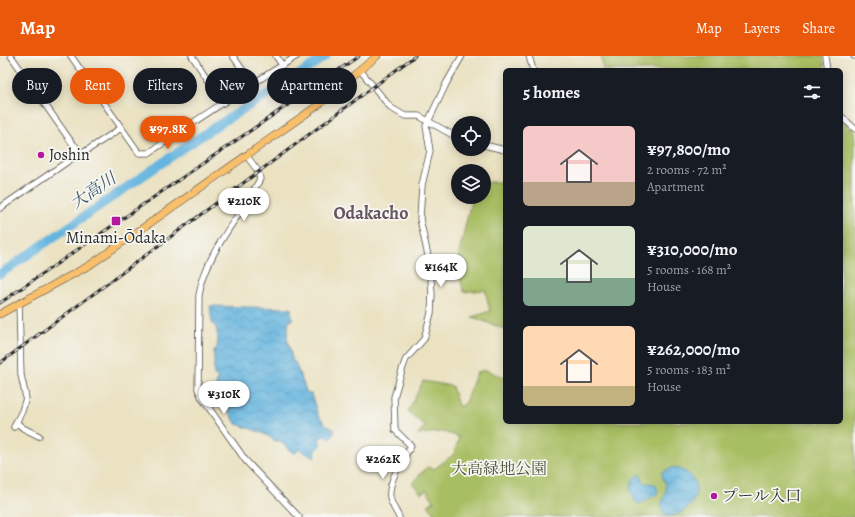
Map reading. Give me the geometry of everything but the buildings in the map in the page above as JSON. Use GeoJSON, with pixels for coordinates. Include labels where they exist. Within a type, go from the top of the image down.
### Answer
{"type":"FeatureCollection","features":[{"type":"Feature","properties":{"kind":"main road"},"geometry":{"type":"LineString","coordinates":[[0,314],[90,265],[317,106],[377,56]]}},
{"type":"Feature","properties":{"kind":"street"},"geometry":{"type":"LineString","coordinates":[[0,208],[77,155],[72,143],[11,56]]}},
{"type":"Feature","properties":{"kind":"street"},"geometry":{"type":"LineString","coordinates":[[71,56],[139,152],[149,153],[220,104]]}},
{"type":"Feature","properties":{"kind":"street"},"geometry":{"type":"LineString","coordinates":[[192,56],[205,75]]}},
{"type":"Feature","properties":{"kind":"street"},"geometry":{"type":"LineString","coordinates":[[234,56],[242,68]]}},
{"type":"Feature","properties":{"kind":"street"},"geometry":{"type":"LineString","coordinates":[[276,56],[282,65]]}},
{"type":"Feature","properties":{"kind":"street"},"geometry":{"type":"LineString","coordinates":[[259,81],[297,56]]}},
{"type":"Feature","properties":{"kind":"street"},"geometry":{"type":"LineString","coordinates":[[400,517],[390,498],[391,484],[411,446],[395,430],[394,397],[406,359],[424,339],[431,313],[432,294],[430,265],[420,218],[422,185],[430,151],[427,122],[462,56]]}},
{"type":"Feature","properties":{"kind":"street"},"geometry":{"type":"LineString","coordinates":[[529,56],[532,68]]}},
{"type":"Feature","properties":{"kind":"street"},"geometry":{"type":"LineString","coordinates":[[825,56],[827,68]]}},
{"type":"Feature","properties":{"kind":"street"},"geometry":{"type":"LineString","coordinates":[[360,70],[391,108],[405,116],[419,116],[427,122],[451,134]]}},
{"type":"Feature","properties":{"kind":"street"},"geometry":{"type":"LineString","coordinates":[[843,118],[855,129]]}},
{"type":"Feature","properties":{"kind":"street"},"geometry":{"type":"LineString","coordinates":[[72,143],[83,153],[121,128]]}},
{"type":"Feature","properties":{"kind":"street"},"geometry":{"type":"LineString","coordinates":[[491,147],[503,150]]}},
{"type":"Feature","properties":{"kind":"street"},"geometry":{"type":"LineString","coordinates":[[246,155],[258,171],[260,179],[213,253],[204,271],[200,284],[198,294],[198,389],[202,398],[246,461],[299,517]]}},
{"type":"Feature","properties":{"kind":"street"},"geometry":{"type":"LineString","coordinates":[[19,304],[21,375],[26,398],[15,425],[39,436]]}},
{"type":"Feature","properties":{"kind":"green space"},"geometry":{"type":"Polygon","coordinates":[[[601,56],[823,56],[825,68],[603,68],[601,56]]]}},
{"type":"Feature","properties":{"kind":"green space","name":"大高緑地公園"},"geometry":{"type":"Polygon","coordinates":[[[843,121],[855,131],[855,517],[436,517],[428,505],[434,501],[427,490],[421,493],[412,483],[427,467],[434,469],[454,454],[459,437],[443,432],[418,434],[425,426],[408,412],[423,381],[452,386],[458,406],[464,405],[477,372],[486,370],[503,377],[503,424],[843,424],[843,121]]]}},
{"type":"Feature","properties":{"kind":"green space"},"geometry":{"type":"Polygon","coordinates":[[[491,182],[503,182],[503,328],[472,317],[490,311],[485,290],[464,292],[456,266],[470,204],[491,204],[491,182]]]}},
{"type":"Feature","properties":{"kind":"water"},"geometry":{"type":"Polygon","coordinates":[[[210,306],[291,308],[292,320],[289,321],[287,338],[293,362],[295,362],[307,393],[311,394],[318,415],[325,424],[335,430],[331,438],[323,436],[319,439],[321,446],[315,450],[316,457],[305,453],[300,449],[294,454],[280,441],[274,441],[272,438],[263,433],[236,424],[229,411],[231,410],[230,407],[226,408],[219,400],[215,391],[218,377],[214,375],[214,351],[217,348],[218,337],[216,327],[212,323],[210,306]]]}},
{"type":"Feature","properties":{"kind":"water"},"geometry":{"type":"Polygon","coordinates":[[[674,467],[686,472],[693,479],[696,487],[695,496],[691,504],[685,510],[676,515],[665,516],[661,507],[666,490],[662,472],[674,467]]]}},
{"type":"Feature","properties":{"kind":"water"},"geometry":{"type":"Polygon","coordinates":[[[640,474],[644,483],[655,484],[658,491],[657,494],[640,504],[636,502],[630,490],[633,479],[640,474]]]}},
{"type":"Feature","properties":{"kind":"waterway","name":"大高川"},"geometry":{"type":"LineString","coordinates":[[0,274],[216,126],[291,80],[326,56]]}},
{"type":"Feature","properties":{"kind":"railway"},"geometry":{"type":"LineString","coordinates":[[0,303],[359,56]]}},
{"type":"Feature","properties":{"kind":"railway"},"geometry":{"type":"LineString","coordinates":[[0,363],[415,56]]}},
{"type":"Feature","properties":{"kind":"place","name":"Joshin"},"geometry":{"type":"Point","coordinates":[41,155]}},
{"type":"Feature","properties":{"kind":"place","name":"Minami-Ōdaka"},"geometry":{"type":"Point","coordinates":[116,221]}},
{"type":"Feature","properties":{"kind":"place","name":"プール入口"},"geometry":{"type":"Point","coordinates":[714,496]}},
{"type":"Feature","properties":{"kind":"district","name":"Odakacho"},"geometry":{"type":"Point","coordinates":[371,213]}}]}
